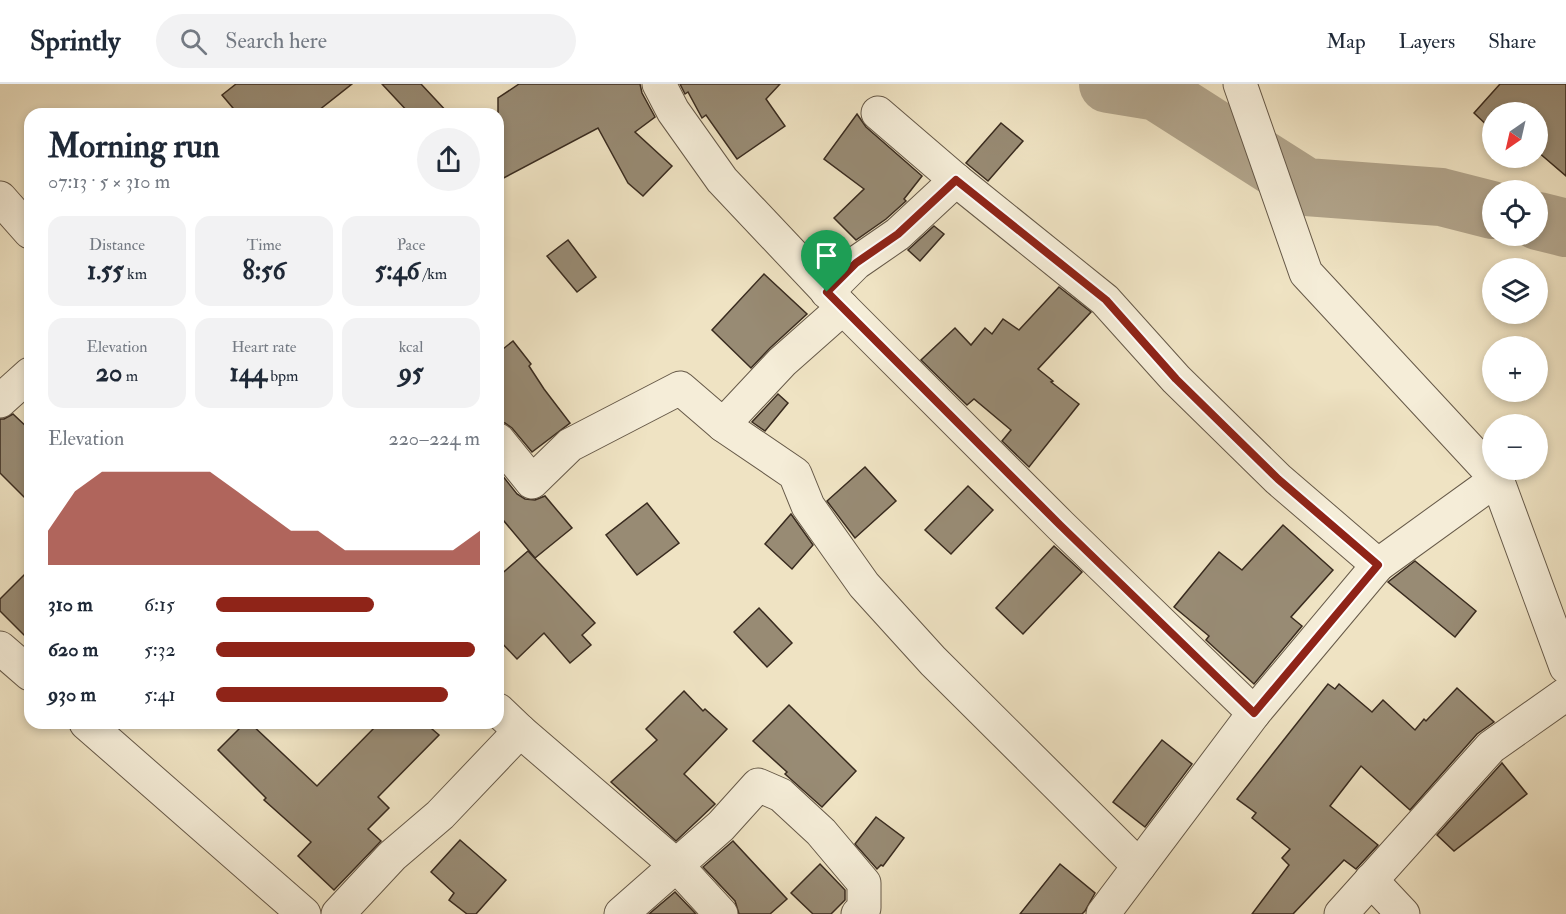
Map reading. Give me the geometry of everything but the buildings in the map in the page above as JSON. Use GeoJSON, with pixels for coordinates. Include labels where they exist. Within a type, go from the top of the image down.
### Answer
{"type":"FeatureCollection","features":[{"type":"Feature","properties":{"kind":"street"},"geometry":{"type":"LineString","coordinates":[[659,84],[673,111],[722,180],[835,300],[1060,525],[1254,713]]}},
{"type":"Feature","properties":{"kind":"street"},"geometry":{"type":"LineString","coordinates":[[1240,84],[1306,273],[1482,463]]}},
{"type":"Feature","properties":{"kind":"street"},"geometry":{"type":"LineString","coordinates":[[878,113],[956,180],[1106,300],[1176,379],[1278,479],[1378,565]]}},
{"type":"Feature","properties":{"kind":"street"},"geometry":{"type":"LineString","coordinates":[[723,425],[782,362],[835,300],[856,263],[898,234],[956,180]]}},
{"type":"Feature","properties":{"kind":"street"},"geometry":{"type":"LineString","coordinates":[[0,198],[24,225]]}},
{"type":"Feature","properties":{"kind":"street"},"geometry":{"type":"LineString","coordinates":[[0,401],[24,379]]}},
{"type":"Feature","properties":{"kind":"street"},"geometry":{"type":"LineString","coordinates":[[504,447],[532,482],[570,445],[680,388],[723,425],[795,474],[808,506],[864,585],[933,661],[1139,866]]}},
{"type":"Feature","properties":{"kind":"street"},"geometry":{"type":"LineString","coordinates":[[1103,914],[1254,713],[1378,565],[1496,480]]}},
{"type":"Feature","properties":{"kind":"street"},"geometry":{"type":"LineString","coordinates":[[1497,480],[1566,668]]}},
{"type":"Feature","properties":{"kind":"street"},"geometry":{"type":"LineString","coordinates":[[1341,914],[1491,747],[1566,694]]}},
{"type":"Feature","properties":{"kind":"street"},"geometry":{"type":"LineString","coordinates":[[509,721],[677,866],[721,914]]}},
{"type":"Feature","properties":{"kind":"street"},"geometry":{"type":"LineString","coordinates":[[93,729],[304,914]]}},
{"type":"Feature","properties":{"kind":"street"},"geometry":{"type":"LineString","coordinates":[[339,914],[392,856],[440,815],[503,729]]}},
{"type":"Feature","properties":{"kind":"street"},"geometry":{"type":"LineString","coordinates":[[621,914],[721,826],[758,785],[781,795],[789,802],[821,832],[864,883],[864,908],[858,914]]}},
{"type":"Feature","properties":{"kind":"street"},"geometry":{"type":"LineString","coordinates":[[1371,880],[1403,914]]}},
{"type":"Feature","properties":{"kind":"waterway"},"geometry":{"type":"LineString","coordinates":[[1108,84],[1157,92],[1306,187],[1441,197],[1482,207]]}},
{"type":"Feature","properties":{"kind":"waterway"},"geometry":{"type":"LineString","coordinates":[[1548,224],[1566,228]]}},
{"type":"Feature","properties":{"kind":"route"},"geometry":{"type":"LineString","coordinates":[[956,180],[1106,300],[1176,379],[1278,479],[1378,565],[1254,713],[1060,525],[827,292],[856,263],[898,234],[956,180]]}}]}
